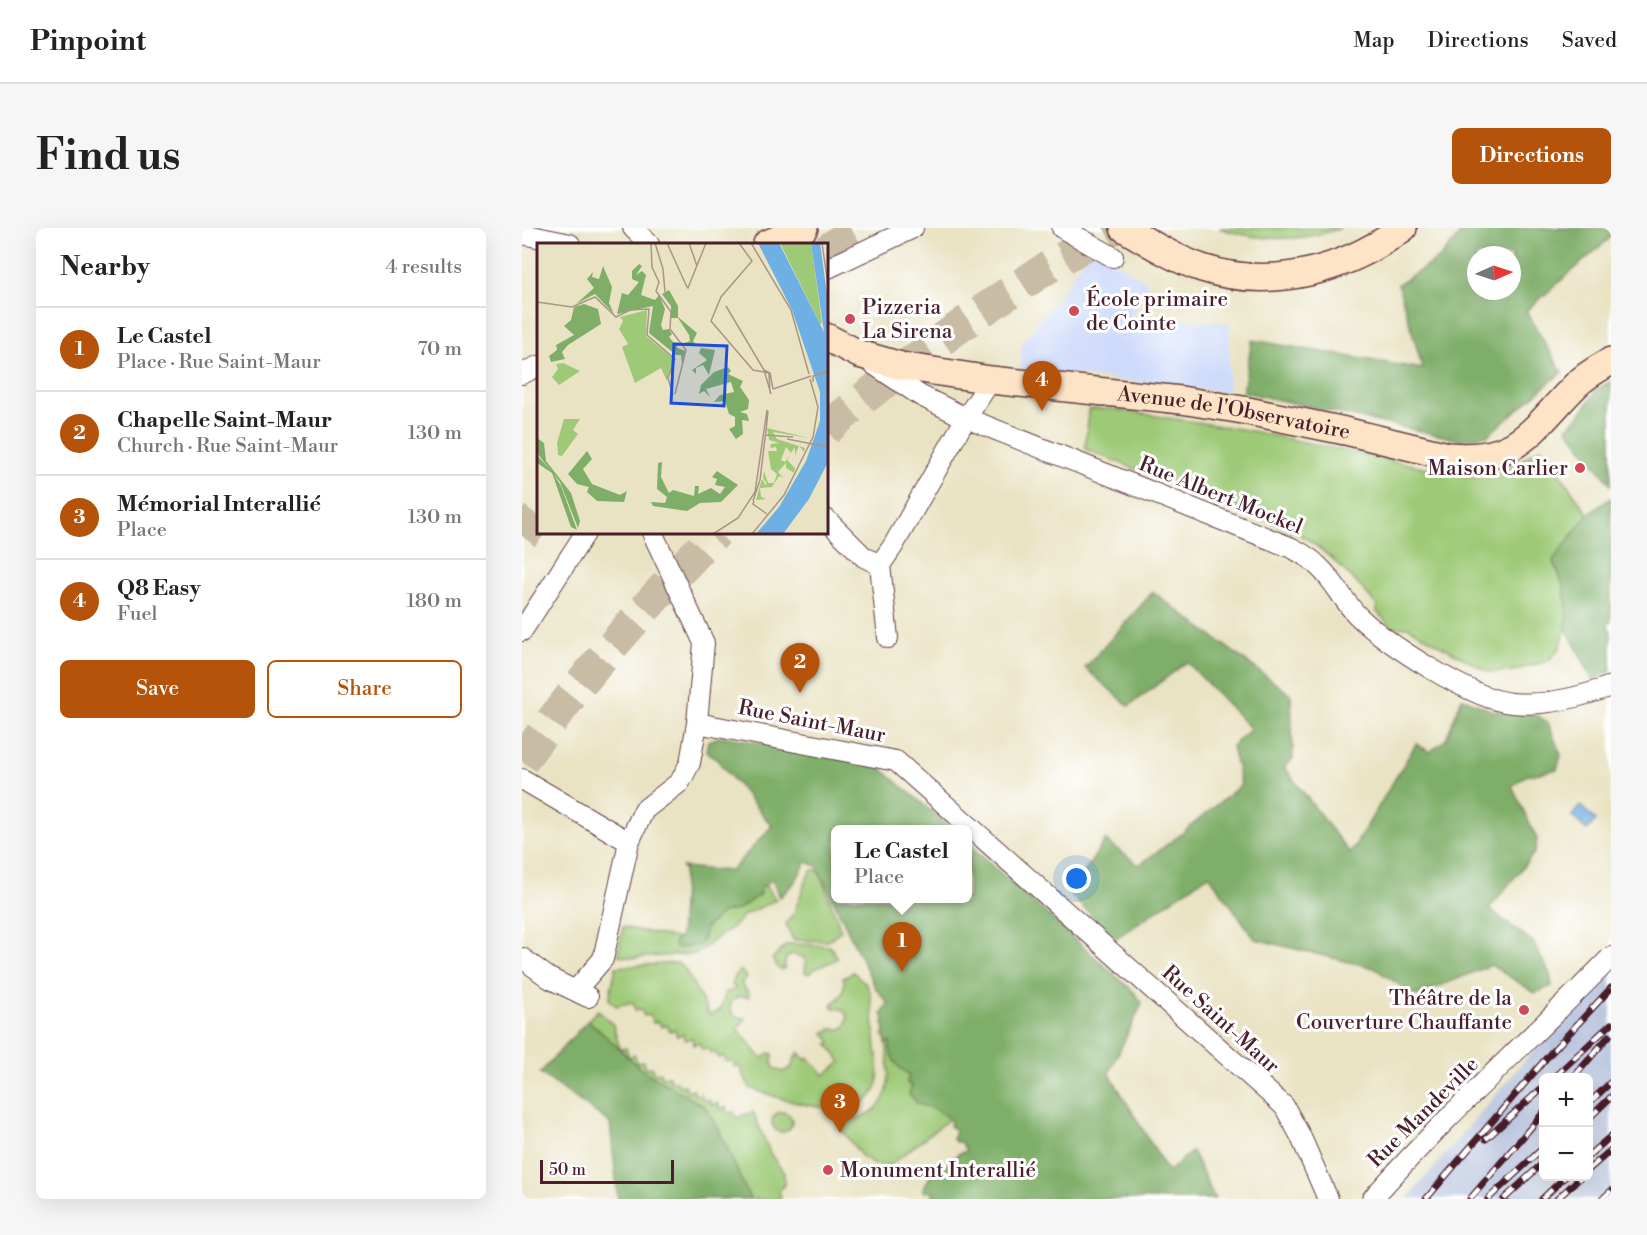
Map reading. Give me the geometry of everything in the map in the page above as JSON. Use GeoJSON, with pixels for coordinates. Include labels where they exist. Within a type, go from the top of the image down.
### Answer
{"type":"FeatureCollection","features":[{"type":"Feature","properties":{"kind":"street"},"geometry":{"type":"LineString","coordinates":[[775,243],[804,228]]}},
{"type":"Feature","properties":{"kind":"street"},"geometry":{"type":"LineString","coordinates":[[828,268],[913,228]]}},
{"type":"Feature","properties":{"kind":"street"},"geometry":{"type":"LineString","coordinates":[[1062,228],[1113,257]]}},
{"type":"Feature","properties":{"kind":"street"},"geometry":{"type":"LineString","coordinates":[[1124,228],[1173,256],[1194,265],[1218,273],[1258,278],[1311,273],[1336,265],[1365,253],[1403,228]]}},
{"type":"Feature","properties":{"kind":"street"},"geometry":{"type":"LineString","coordinates":[[522,234],[565,243]]}},
{"type":"Feature","properties":{"kind":"street","name":"Avenue de l'Observatoire"},"geometry":{"type":"LineString","coordinates":[[828,339],[859,354],[901,366],[991,380],[1181,400],[1243,410],[1464,458],[1499,453],[1515,446],[1527,437],[1578,383],[1611,362]]}},
{"type":"Feature","properties":{"kind":"street","name":"Rue Albert Mockel"},"geometry":{"type":"LineString","coordinates":[[859,354],[921,396],[966,418],[1292,548],[1316,563],[1368,625],[1407,654],[1460,685],[1510,704],[1527,704],[1575,696],[1611,686]]}},
{"type":"Feature","properties":{"kind":"street"},"geometry":{"type":"LineString","coordinates":[[522,374],[537,366]]}},
{"type":"Feature","properties":{"kind":"street"},"geometry":{"type":"LineString","coordinates":[[888,638],[880,565],[966,418],[991,380]]}},
{"type":"Feature","properties":{"kind":"street"},"geometry":{"type":"LineString","coordinates":[[828,521],[864,557],[880,565]]}},
{"type":"Feature","properties":{"kind":"street"},"geometry":{"type":"LineString","coordinates":[[522,631],[585,534]]}},
{"type":"Feature","properties":{"kind":"street"},"geometry":{"type":"LineString","coordinates":[[522,958],[549,978],[582,994],[603,959],[629,842],[644,810],[680,782],[690,763],[698,723],[704,643],[653,534]]}},
{"type":"Feature","properties":{"kind":"street","name":"Rue Saint-Maur"},"geometry":{"type":"LineString","coordinates":[[698,723],[896,761],[968,825]]}},
{"type":"Feature","properties":{"kind":"street"},"geometry":{"type":"LineString","coordinates":[[522,779],[629,842]]}},
{"type":"Feature","properties":{"kind":"street","name":"Rue Saint-Maur"},"geometry":{"type":"LineString","coordinates":[[972,829],[1284,1106],[1300,1135],[1328,1199]]}},
{"type":"Feature","properties":{"kind":"street","name":"Rue Mandeville"},"geometry":{"type":"LineString","coordinates":[[1371,1199],[1417,1148],[1611,957]]}},
{"type":"Feature","properties":{"kind":"shaded area"},"geometry":{"type":"Polygon","coordinates":[[[1092,248],[1148,282],[1131,316],[1230,323],[1228,392],[1020,369],[1022,343],[1092,248]]]}},
{"type":"Feature","properties":{"kind":"shaded area"},"geometry":{"type":"Polygon","coordinates":[[[1611,964],[1611,1199],[1407,1199],[1584,991],[1611,964]]]}},
{"type":"Feature","properties":{"kind":"green space"},"geometry":{"type":"Polygon","coordinates":[[[1219,228],[1341,228],[1295,238],[1265,238],[1219,228]]]}},
{"type":"Feature","properties":{"kind":"green space"},"geometry":{"type":"Polygon","coordinates":[[[1465,228],[1611,228],[1611,237],[1526,311],[1562,372],[1488,435],[1460,440],[1243,392],[1252,340],[1423,369],[1398,284],[1440,258],[1465,228]]]}},
{"type":"Feature","properties":{"kind":"green space"},"geometry":{"type":"Polygon","coordinates":[[[1611,381],[1611,485],[1567,428],[1580,415],[1596,390],[1611,381]]]}},
{"type":"Feature","properties":{"kind":"green space"},"geometry":{"type":"Polygon","coordinates":[[[1089,409],[1112,409],[1246,430],[1475,478],[1494,475],[1542,448],[1588,514],[1553,560],[1563,584],[1567,607],[1566,628],[1560,648],[1548,661],[1512,671],[1488,672],[1408,627],[1392,628],[1377,612],[1377,605],[1349,575],[1297,532],[1085,449],[1089,409]]]}},
{"type":"Feature","properties":{"kind":"green space"},"geometry":{"type":"Polygon","coordinates":[[[1611,498],[1611,622],[1607,624],[1611,632],[1611,671],[1593,680],[1566,628],[1567,607],[1563,584],[1553,560],[1588,514],[1611,498]]]}},
{"type":"Feature","properties":{"kind":"green space"},"geometry":{"type":"Polygon","coordinates":[[[1153,592],[1291,695],[1293,759],[1284,767],[1350,854],[1416,744],[1430,752],[1446,739],[1462,698],[1493,711],[1537,715],[1548,723],[1561,755],[1557,769],[1525,776],[1512,786],[1537,839],[1535,852],[1489,909],[1532,941],[1550,974],[1552,986],[1535,993],[1491,965],[1416,996],[1374,968],[1255,939],[1209,875],[1116,938],[1070,895],[1105,840],[1139,865],[1241,785],[1232,746],[1251,729],[1187,662],[1129,706],[1085,668],[1153,592]]]}},
{"type":"Feature","properties":{"kind":"green space"},"geometry":{"type":"Polygon","coordinates":[[[722,736],[876,764],[947,825],[831,825],[831,895],[817,866],[806,862],[795,882],[780,897],[772,880],[760,888],[760,894],[737,910],[724,912],[706,927],[703,940],[698,946],[677,948],[674,946],[676,939],[680,938],[684,868],[681,867],[731,871],[772,826],[718,761],[706,750],[708,741],[722,736]]]}},
{"type":"Feature","properties":{"kind":"green space"},"geometry":{"type":"Polygon","coordinates":[[[972,848],[1134,992],[1142,1003],[1109,1073],[1168,1172],[1192,1151],[1215,1199],[947,1199],[933,1196],[933,1191],[925,1192],[923,1189],[932,1173],[936,1175],[958,1154],[966,1151],[961,1142],[955,1142],[953,1138],[955,1131],[950,1126],[951,1121],[936,1110],[918,1104],[909,1094],[912,1086],[907,1083],[909,1074],[894,1061],[890,1042],[887,1043],[883,1035],[885,1029],[882,1014],[888,1003],[876,989],[835,903],[972,903],[972,848]]]}},
{"type":"Feature","properties":{"kind":"green space"},"geometry":{"type":"Polygon","coordinates":[[[812,870],[817,870],[820,874],[841,930],[828,941],[793,940],[786,923],[794,913],[812,870]]]}},
{"type":"Feature","properties":{"kind":"green space"},"geometry":{"type":"Polygon","coordinates":[[[765,885],[776,900],[744,915],[735,925],[695,954],[631,958],[618,955],[623,927],[680,939],[676,939],[674,945],[677,948],[704,932],[706,927],[724,912],[737,910],[760,894],[759,888],[765,885]]]}},
{"type":"Feature","properties":{"kind":"green space"},"geometry":{"type":"Polygon","coordinates":[[[786,945],[830,946],[838,958],[809,974],[805,972],[806,962],[803,957],[792,954],[786,958],[784,969],[780,970],[772,959],[786,945]]]}},
{"type":"Feature","properties":{"kind":"green space"},"geometry":{"type":"Polygon","coordinates":[[[677,963],[685,969],[710,1015],[720,1010],[726,992],[736,989],[732,985],[733,980],[740,970],[747,978],[741,983],[749,994],[748,997],[739,997],[732,1001],[730,1008],[735,1016],[745,1018],[745,1021],[737,1028],[762,1059],[770,1053],[773,1054],[774,1068],[783,1072],[792,1067],[799,1052],[805,1060],[809,1058],[824,1075],[841,1062],[828,1044],[831,1042],[824,1033],[829,1032],[830,1029],[842,1029],[847,1022],[845,1012],[833,1008],[832,1004],[842,992],[843,977],[853,972],[865,983],[870,992],[879,1073],[871,1096],[859,1105],[842,1108],[822,1107],[782,1099],[750,1088],[739,1066],[734,1067],[733,1061],[726,1062],[724,1056],[718,1058],[716,1052],[710,1053],[708,1048],[702,1049],[699,1043],[694,1045],[692,1038],[685,1040],[683,1034],[677,1036],[675,1030],[669,1031],[667,1025],[661,1027],[659,1021],[653,1023],[650,1015],[644,1016],[641,1009],[635,1010],[633,1002],[616,1006],[609,999],[616,967],[677,963]]]}},
{"type":"Feature","properties":{"kind":"green space"},"geometry":{"type":"Polygon","coordinates":[[[598,1010],[613,1025],[620,1049],[626,1048],[629,1057],[635,1055],[637,1063],[644,1061],[646,1068],[652,1067],[654,1073],[660,1072],[662,1077],[669,1076],[670,1082],[677,1081],[679,1086],[685,1085],[687,1091],[693,1089],[695,1095],[701,1094],[703,1100],[709,1099],[711,1104],[718,1103],[720,1109],[726,1107],[727,1113],[734,1112],[736,1118],[753,1112],[771,1155],[784,1173],[784,1185],[779,1190],[781,1199],[750,1199],[718,1128],[705,1107],[642,1070],[588,1020],[598,1010]]]}},
{"type":"Feature","properties":{"kind":"green space"},"geometry":{"type":"Polygon","coordinates":[[[588,1020],[642,1070],[705,1107],[718,1128],[750,1199],[618,1199],[610,1123],[540,1073],[588,1020]]]}},
{"type":"Feature","properties":{"kind":"green space"},"geometry":{"type":"Polygon","coordinates":[[[886,1041],[890,1041],[892,1056],[897,1064],[909,1074],[907,1083],[912,1086],[909,1094],[923,1106],[934,1108],[949,1119],[889,1166],[872,1164],[867,1158],[864,1159],[838,1125],[874,1110],[886,1094],[889,1073],[886,1041]]]}},
{"type":"Feature","properties":{"kind":"green space"},"geometry":{"type":"Polygon","coordinates":[[[782,1112],[789,1115],[792,1122],[789,1129],[782,1132],[775,1129],[772,1122],[775,1115],[782,1112]]]}},
{"type":"Feature","properties":{"kind":"water"},"geometry":{"type":"Polygon","coordinates":[[[1580,806],[1596,820],[1587,830],[1572,816],[1580,806]]]}},
{"type":"Feature","properties":{"kind":"tunnel"},"geometry":{"type":"LineString","coordinates":[[828,250],[859,228]]}},
{"type":"Feature","properties":{"kind":"tunnel"},"geometry":{"type":"LineString","coordinates":[[828,428],[979,313],[1114,228]]}},
{"type":"Feature","properties":{"kind":"tunnel"},"geometry":{"type":"LineString","coordinates":[[522,536],[537,517]]}},
{"type":"Feature","properties":{"kind":"tunnel"},"geometry":{"type":"LineString","coordinates":[[522,761],[615,643],[715,534]]}},
{"type":"Feature","properties":{"kind":"railway"},"geometry":{"type":"LineString","coordinates":[[1426,1199],[1549,1055],[1611,988]]}},
{"type":"Feature","properties":{"kind":"railway"},"geometry":{"type":"LineString","coordinates":[[1558,1073],[1611,1024]]}},
{"type":"Feature","properties":{"kind":"railway"},"geometry":{"type":"LineString","coordinates":[[1577,1073],[1609,1036]]}},
{"type":"Feature","properties":{"kind":"railway"},"geometry":{"type":"LineString","coordinates":[[1593,1099],[1611,1082]]}},
{"type":"Feature","properties":{"kind":"railway"},"geometry":{"type":"LineString","coordinates":[[1486,1139],[1539,1091]]}},
{"type":"Feature","properties":{"kind":"railway"},"geometry":{"type":"LineString","coordinates":[[1593,1114],[1611,1097]]}},
{"type":"Feature","properties":{"kind":"railway"},"geometry":{"type":"LineString","coordinates":[[1470,1199],[1539,1118]]}},
{"type":"Feature","properties":{"kind":"railway"},"geometry":{"type":"LineString","coordinates":[[1593,1152],[1611,1136]]}},
{"type":"Feature","properties":{"kind":"railway"},"geometry":{"type":"LineString","coordinates":[[1593,1166],[1611,1150]]}},
{"type":"Feature","properties":{"kind":"railway"},"geometry":{"type":"LineString","coordinates":[[1488,1199],[1539,1152]]}},
{"type":"Feature","properties":{"kind":"railway"},"geometry":{"type":"LineString","coordinates":[[1504,1199],[1539,1167]]}},
{"type":"Feature","properties":{"kind":"railway"},"geometry":{"type":"LineString","coordinates":[[1542,1199],[1561,1181]]}},
{"type":"Feature","properties":{"kind":"railway"},"geometry":{"type":"LineString","coordinates":[[1557,1199],[1577,1181]]}},
{"type":"Feature","properties":{"kind":"railway"},"geometry":{"type":"LineString","coordinates":[[1602,1199],[1611,1191]]}},
{"type":"Feature","properties":{"kind":"place","name":"École primaire de Cointe"},"geometry":{"type":"Point","coordinates":[1074,311]}},
{"type":"Feature","properties":{"kind":"place","name":"Pizzeria La Sirena"},"geometry":{"type":"Point","coordinates":[850,319]}},
{"type":"Feature","properties":{"kind":"place","name":"Q8 Easy"},"geometry":{"type":"Point","coordinates":[1042,411]}},
{"type":"Feature","properties":{"kind":"place","name":"Maison Carlier"},"geometry":{"type":"Point","coordinates":[1580,468]}},
{"type":"Feature","properties":{"kind":"place","name":"Chapelle Saint-Maur"},"geometry":{"type":"Point","coordinates":[800,693]}},
{"type":"Feature","properties":{"kind":"place","name":"Le Castel"},"geometry":{"type":"Point","coordinates":[902,972]}},
{"type":"Feature","properties":{"kind":"place","name":"Théâtre de la Couverture Chauffante"},"geometry":{"type":"Point","coordinates":[1524,1010]}},
{"type":"Feature","properties":{"kind":"place","name":"Mémorial Interallié"},"geometry":{"type":"Point","coordinates":[840,1133]}},
{"type":"Feature","properties":{"kind":"place","name":"Monument Interallié"},"geometry":{"type":"Point","coordinates":[828,1170]}}]}
